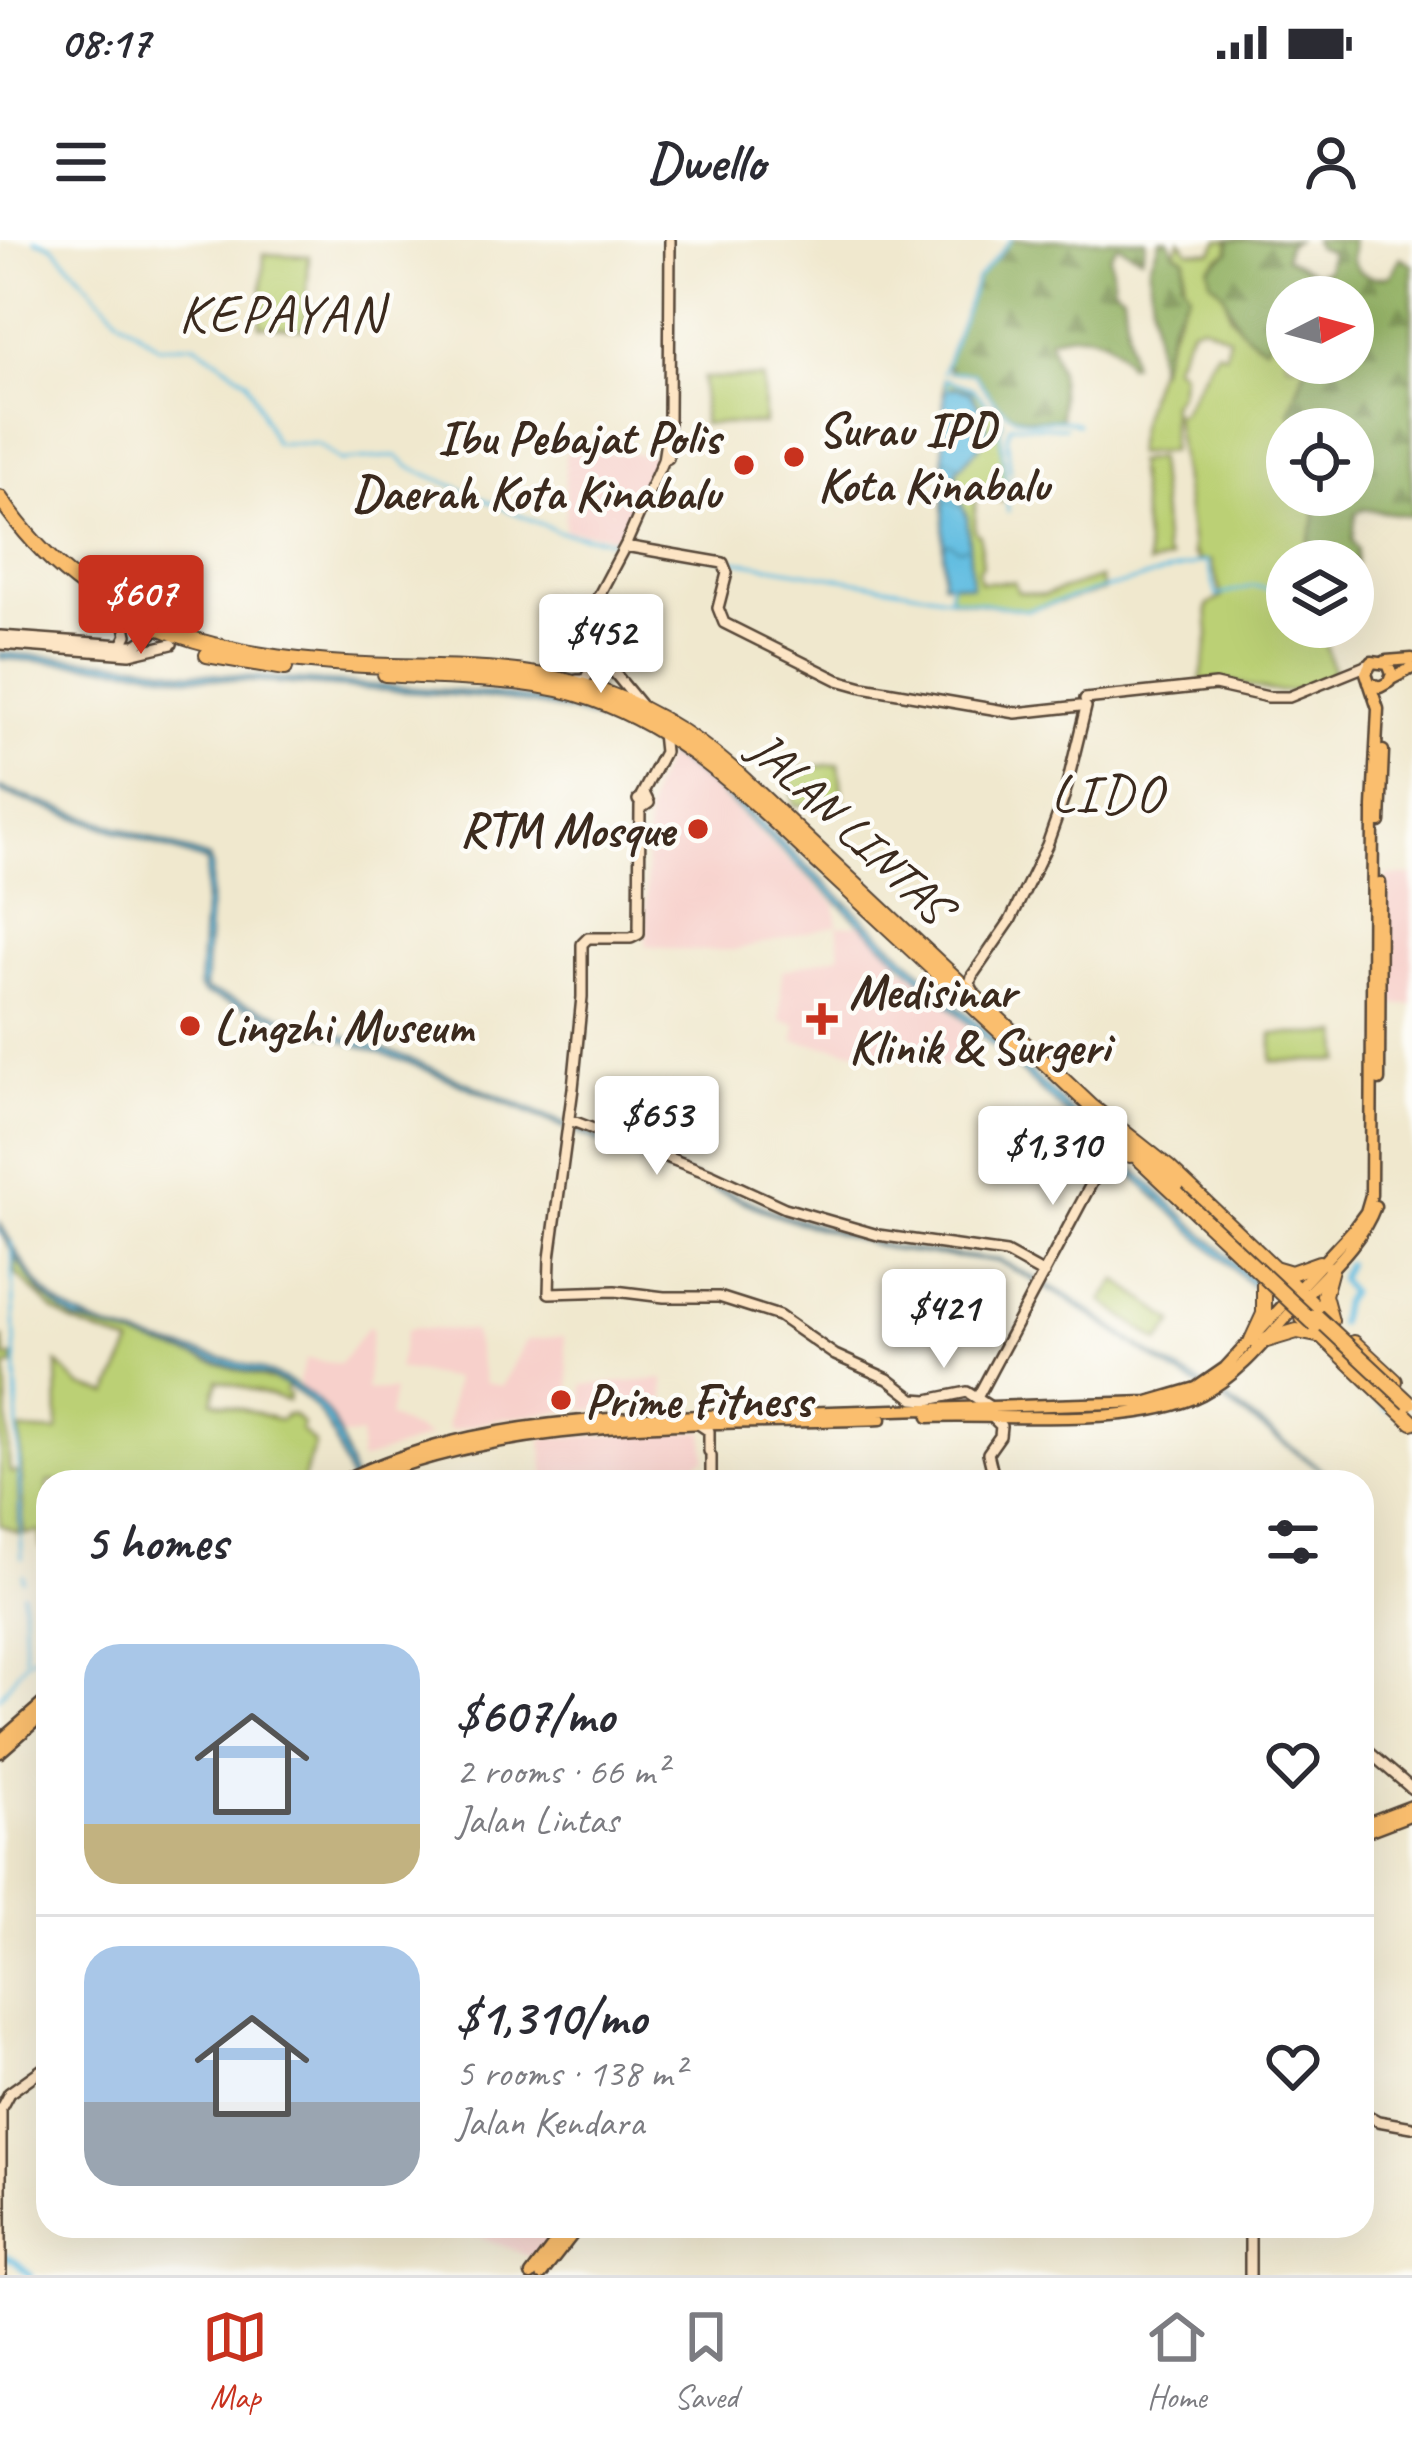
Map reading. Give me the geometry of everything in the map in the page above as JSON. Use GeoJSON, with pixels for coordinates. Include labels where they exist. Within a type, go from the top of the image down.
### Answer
{"type":"FeatureCollection","features":[{"type":"Feature","properties":{"kind":"highway","name":"JALAN LINTAS"},"geometry":{"type":"LineString","coordinates":[[1,504],[34,553],[70,586],[124,621],[153,631],[207,646],[300,660],[554,678],[651,713],[705,746],[777,810],[1142,1150],[1174,1187]]}},
{"type":"Feature","properties":{"kind":"highway","name":"JALAN LINTAS"},"geometry":{"type":"LineString","coordinates":[[1,504],[68,574],[172,644],[229,661],[520,683],[592,699],[685,746],[732,781],[1411,1409]]}},
{"type":"Feature","properties":{"kind":"highway"},"geometry":{"type":"LineString","coordinates":[[207,646],[225,653],[229,661]]}},
{"type":"Feature","properties":{"kind":"highway"},"geometry":{"type":"LineString","coordinates":[[500,671],[501,676],[520,683]]}},
{"type":"Feature","properties":{"kind":"highway"},"geometry":{"type":"LineString","coordinates":[[777,810],[795,832],[790,836]]}},
{"type":"Feature","properties":{"kind":"highway"},"geometry":{"type":"LineString","coordinates":[[928,950],[925,956],[934,970]]}},
{"type":"Feature","properties":{"kind":"highway","name":"JALAN LINTAS"},"geometry":{"type":"LineString","coordinates":[[1096,1121],[1112,1147],[1288,1295],[1411,1409]]}},
{"type":"Feature","properties":{"kind":"highway","name":"JALAN LINTAS"},"geometry":{"type":"LineString","coordinates":[[1142,1150],[1169,1168],[1266,1262],[1288,1295]]}},
{"type":"Feature","properties":{"kind":"highway"},"geometry":{"type":"LineString","coordinates":[[1266,1262],[1291,1273],[1325,1266],[1326,1313],[1320,1325],[1266,1333],[1264,1314],[1288,1295]]}},
{"type":"Feature","properties":{"kind":"main road"},"geometry":{"type":"LineString","coordinates":[[1377,823],[1384,704],[1391,668],[1383,661]]}},
{"type":"Feature","properties":{"kind":"main road"},"geometry":{"type":"LineString","coordinates":[[382,1470],[500,1438],[571,1429],[963,1408],[1015,1416],[1140,1411],[1204,1388],[1266,1333],[1288,1295],[1370,1220],[1379,1189],[1378,709],[1368,665],[1412,663]]}},
{"type":"Feature","properties":{"kind":"main road"},"geometry":{"type":"LineString","coordinates":[[1369,682],[1380,687],[1412,663]]}},
{"type":"Feature","properties":{"kind":"main road"},"geometry":{"type":"LineString","coordinates":[[371,1470],[404,1455],[512,1428],[610,1419],[891,1418],[1148,1402],[1204,1388]]}},
{"type":"Feature","properties":{"kind":"main road"},"geometry":{"type":"LineString","coordinates":[[865,1412],[891,1418]]}},
{"type":"Feature","properties":{"kind":"main road"},"geometry":{"type":"LineString","coordinates":[[0,1741],[36,1710]]}},
{"type":"Feature","properties":{"kind":"main road"},"geometry":{"type":"LineString","coordinates":[[0,1752],[36,1720]]}},
{"type":"Feature","properties":{"kind":"main road"},"geometry":{"type":"LineString","coordinates":[[1374,1821],[1409,1799]]}},
{"type":"Feature","properties":{"kind":"main road"},"geometry":{"type":"LineString","coordinates":[[542,2267],[560,2238]]}},
{"type":"Feature","properties":{"kind":"main road"},"geometry":{"type":"LineString","coordinates":[[542,2267],[568,2238]]}},
{"type":"Feature","properties":{"kind":"main road"},"geometry":{"type":"LineString","coordinates":[[542,2267],[551,2275]]}},
{"type":"Feature","properties":{"kind":"street"},"geometry":{"type":"LineString","coordinates":[[651,713],[593,653],[587,638],[590,611],[627,543],[664,456],[670,240]]}},
{"type":"Feature","properties":{"kind":"street"},"geometry":{"type":"LineString","coordinates":[[627,543],[723,563],[728,571],[718,608],[724,623],[845,682],[1016,713],[1214,685],[1289,697],[1368,665]]}},
{"type":"Feature","properties":{"kind":"street"},"geometry":{"type":"LineString","coordinates":[[122,645],[127,634],[124,621]]}},
{"type":"Feature","properties":{"kind":"street"},"geometry":{"type":"LineString","coordinates":[[0,640],[136,645],[153,631]]}},
{"type":"Feature","properties":{"kind":"street"},"geometry":{"type":"LineString","coordinates":[[144,650],[153,631]]}},
{"type":"Feature","properties":{"kind":"street"},"geometry":{"type":"LineString","coordinates":[[0,640],[130,654],[172,644]]}},
{"type":"Feature","properties":{"kind":"street"},"geometry":{"type":"LineString","coordinates":[[554,678],[585,680],[593,653]]}},
{"type":"Feature","properties":{"kind":"street"},"geometry":{"type":"LineString","coordinates":[[1332,680],[1369,682]]}},
{"type":"Feature","properties":{"kind":"street"},"geometry":{"type":"LineString","coordinates":[[974,993],[972,976],[1010,921],[1047,845],[1064,797],[1083,706]]}},
{"type":"Feature","properties":{"kind":"street"},"geometry":{"type":"LineString","coordinates":[[658,729],[665,749],[644,798],[638,934],[588,938],[582,944],[582,995],[569,1126],[547,1286],[551,1294],[719,1297],[779,1316],[835,1355],[888,1378],[914,1399],[962,1391],[978,1396],[1001,1426]]}},
{"type":"Feature","properties":{"kind":"street"},"geometry":{"type":"LineString","coordinates":[[665,749],[685,746]]}},
{"type":"Feature","properties":{"kind":"street"},"geometry":{"type":"LineString","coordinates":[[952,974],[963,979],[972,976]]}},
{"type":"Feature","properties":{"kind":"street"},"geometry":{"type":"LineString","coordinates":[[569,1126],[713,1175],[760,1199],[870,1234],[1006,1253],[1042,1279]]}},
{"type":"Feature","properties":{"kind":"street"},"geometry":{"type":"LineString","coordinates":[[963,1408],[978,1396],[1112,1147]]}},
{"type":"Feature","properties":{"kind":"street"},"geometry":{"type":"LineString","coordinates":[[992,1470],[988,1454],[1005,1418],[1015,1416]]}},
{"type":"Feature","properties":{"kind":"street"},"geometry":{"type":"LineString","coordinates":[[710,1455],[714,1427],[734,1423]]}},
{"type":"Feature","properties":{"kind":"street"},"geometry":{"type":"LineString","coordinates":[[683,1425],[707,1429],[711,1470]]}},
{"type":"Feature","properties":{"kind":"street"},"geometry":{"type":"LineString","coordinates":[[1374,1760],[1409,1799]]}},
{"type":"Feature","properties":{"kind":"street"},"geometry":{"type":"LineString","coordinates":[[1,2275],[1,2108],[9,2093],[36,2074]]}},
{"type":"Feature","properties":{"kind":"street"},"geometry":{"type":"LineString","coordinates":[[1374,2119],[1412,2127]]}},
{"type":"Feature","properties":{"kind":"street"},"geometry":{"type":"LineString","coordinates":[[1250,2238],[1250,2275]]}},
{"type":"Feature","properties":{"kind":"shaded area"},"geometry":{"type":"Polygon","coordinates":[[[565,454],[660,455],[623,537],[565,530],[565,454]]]}},
{"type":"Feature","properties":{"kind":"shaded area"},"geometry":{"type":"Polygon","coordinates":[[[667,757],[697,775],[835,904],[838,926],[859,924],[900,961],[894,968],[905,968],[968,1026],[965,1069],[795,1041],[796,1024],[780,1021],[782,971],[840,955],[837,925],[734,950],[646,946],[647,816],[652,790],[667,757]]]}},
{"type":"Feature","properties":{"kind":"shaded area"},"geometry":{"type":"Polygon","coordinates":[[[1386,876],[1412,876],[1412,1005],[1386,1005],[1386,876]]]}},
{"type":"Feature","properties":{"kind":"shaded area"},"geometry":{"type":"Polygon","coordinates":[[[368,1326],[372,1329],[366,1390],[394,1390],[389,1417],[429,1437],[360,1461],[361,1435],[340,1436],[329,1413],[298,1383],[306,1359],[340,1364],[368,1326]]]}},
{"type":"Feature","properties":{"kind":"shaded area"},"geometry":{"type":"Polygon","coordinates":[[[406,1331],[473,1331],[485,1383],[502,1386],[526,1340],[564,1336],[573,1410],[450,1431],[455,1379],[398,1369],[406,1331]]]}},
{"type":"Feature","properties":{"kind":"shaded area"},"geometry":{"type":"Polygon","coordinates":[[[664,1379],[665,1408],[583,1410],[583,1385],[664,1379]]]}},
{"type":"Feature","properties":{"kind":"shaded area"},"geometry":{"type":"Polygon","coordinates":[[[704,1431],[705,1460],[695,1470],[544,1470],[542,1438],[704,1431]]]}},
{"type":"Feature","properties":{"kind":"shaded area"},"geometry":{"type":"Polygon","coordinates":[[[484,2238],[552,2238],[536,2259],[484,2238]]]}},
{"type":"Feature","properties":{"kind":"green space"},"geometry":{"type":"Polygon","coordinates":[[[1011,240],[1146,240],[1142,257],[1117,245],[1110,256],[1114,287],[1123,294],[1131,364],[1094,336],[1049,339],[1059,373],[1061,419],[1009,413],[974,373],[949,372],[950,367],[945,366],[977,279],[1011,240]]]}},
{"type":"Feature","properties":{"kind":"green space"},"geometry":{"type":"Polygon","coordinates":[[[1160,240],[1169,240],[1174,252],[1185,258],[1182,280],[1190,292],[1173,318],[1158,371],[1150,265],[1160,240]]]}},
{"type":"Feature","properties":{"kind":"green space"},"geometry":{"type":"Polygon","coordinates":[[[1180,240],[1189,251],[1212,252],[1219,240],[1229,240],[1229,252],[1217,259],[1230,316],[1256,342],[1266,333],[1266,384],[1300,384],[1291,408],[1266,408],[1266,516],[1315,516],[1316,525],[1308,540],[1266,540],[1266,648],[1327,648],[1334,675],[1311,686],[1276,691],[1200,682],[1209,636],[1207,606],[1222,597],[1211,561],[1193,555],[1174,414],[1180,414],[1217,350],[1225,354],[1229,337],[1203,325],[1192,327],[1173,365],[1182,373],[1179,393],[1171,403],[1171,451],[1135,454],[1146,400],[1183,302],[1185,258],[1174,253],[1180,240]]]}},
{"type":"Feature","properties":{"kind":"green space"},"geometry":{"type":"Polygon","coordinates":[[[1229,240],[1295,240],[1287,245],[1285,258],[1315,273],[1327,270],[1330,252],[1316,247],[1314,240],[1352,240],[1352,260],[1370,276],[1266,276],[1266,346],[1236,322],[1225,296],[1211,281],[1209,267],[1229,252],[1229,240]]]}},
{"type":"Feature","properties":{"kind":"green space"},"geometry":{"type":"Polygon","coordinates":[[[264,254],[309,256],[305,329],[260,326],[264,254]]]}},
{"type":"Feature","properties":{"kind":"green space"},"geometry":{"type":"Polygon","coordinates":[[[1400,257],[1412,264],[1412,516],[1374,511],[1374,408],[1291,408],[1300,384],[1374,384],[1374,277],[1390,276],[1400,257]]]}},
{"type":"Feature","properties":{"kind":"green space"},"geometry":{"type":"Polygon","coordinates":[[[703,378],[763,378],[764,424],[703,424],[703,378]]]}},
{"type":"Feature","properties":{"kind":"green space"},"geometry":{"type":"Polygon","coordinates":[[[944,379],[972,388],[1003,421],[1007,500],[999,501],[998,495],[975,498],[980,582],[1014,582],[1018,592],[1044,595],[1100,578],[1103,591],[1026,610],[950,598],[950,583],[971,585],[967,517],[958,496],[956,471],[981,444],[987,430],[970,391],[954,387],[944,392],[944,379]]]}},
{"type":"Feature","properties":{"kind":"green space"},"geometry":{"type":"Polygon","coordinates":[[[1157,458],[1165,553],[1170,559],[1148,565],[1136,462],[1157,458]]]}},
{"type":"Feature","properties":{"kind":"green space"},"geometry":{"type":"Polygon","coordinates":[[[1315,516],[1356,516],[1352,540],[1309,540],[1315,516]]]}},
{"type":"Feature","properties":{"kind":"green space"},"geometry":{"type":"Polygon","coordinates":[[[839,764],[843,801],[794,806],[790,769],[839,764]]]}},
{"type":"Feature","properties":{"kind":"green space"},"geometry":{"type":"Polygon","coordinates":[[[1272,1034],[1340,1034],[1341,1061],[1272,1061],[1272,1034]]]}},
{"type":"Feature","properties":{"kind":"green space"},"geometry":{"type":"Polygon","coordinates":[[[15,1257],[40,1293],[75,1320],[288,1385],[288,1401],[218,1380],[213,1401],[280,1420],[294,1415],[303,1425],[300,1430],[315,1444],[306,1470],[36,1470],[36,1532],[24,1534],[20,1430],[58,1432],[57,1363],[80,1386],[109,1394],[132,1345],[73,1323],[16,1274],[15,1257]]]}},
{"type":"Feature","properties":{"kind":"green space"},"geometry":{"type":"Polygon","coordinates":[[[1117,1280],[1174,1322],[1159,1342],[1102,1301],[1117,1280]]]}},
{"type":"Feature","properties":{"kind":"green space"},"geometry":{"type":"Polygon","coordinates":[[[0,1338],[6,1358],[14,1357],[14,1365],[6,1366],[9,1465],[10,1473],[18,1472],[19,1534],[0,1524],[0,1338]]]}},
{"type":"Feature","properties":{"kind":"water"},"geometry":{"type":"Polygon","coordinates":[[[954,387],[970,391],[987,430],[981,445],[956,471],[958,496],[967,517],[972,586],[943,582],[944,392],[954,387]]]}},
{"type":"Feature","properties":{"kind":"water"},"geometry":{"type":"Polygon","coordinates":[[[0,653],[529,699],[568,707],[644,735],[722,787],[1259,1285],[1255,1289],[718,791],[641,739],[566,711],[527,703],[184,677],[144,669],[0,658],[0,653]]]}},
{"type":"Feature","properties":{"kind":"water"},"geometry":{"type":"Polygon","coordinates":[[[0,788],[209,858],[205,990],[398,1054],[783,1215],[893,1248],[1000,1260],[1070,1297],[1152,1355],[1230,1401],[1322,1470],[1068,1300],[999,1262],[893,1250],[782,1218],[407,1062],[204,994],[199,987],[207,862],[0,792],[0,788]]]}},
{"type":"Feature","properties":{"kind":"water"},"geometry":{"type":"Polygon","coordinates":[[[0,1223],[41,1287],[89,1321],[247,1365],[313,1397],[337,1428],[350,1470],[346,1470],[324,1419],[304,1396],[271,1378],[75,1320],[32,1280],[0,1231],[0,1223]]]}},
{"type":"Feature","properties":{"kind":"waterway"},"geometry":{"type":"LineString","coordinates":[[35,240],[52,245],[118,317],[159,347],[195,344],[247,380],[275,443],[318,444],[340,461],[397,456],[408,466],[559,532],[621,542]]}},
{"type":"Feature","properties":{"kind":"waterway"},"geometry":{"type":"LineString","coordinates":[[943,372],[977,279],[1011,240]]}},
{"type":"Feature","properties":{"kind":"waterway"},"geometry":{"type":"LineString","coordinates":[[949,372],[974,373],[992,399],[1016,417],[1078,424]]}},
{"type":"Feature","properties":{"kind":"waterway"},"geometry":{"type":"LineString","coordinates":[[948,390],[944,379],[972,388],[1003,421],[1008,512]]}},
{"type":"Feature","properties":{"kind":"waterway"},"geometry":{"type":"LineString","coordinates":[[1010,471],[1010,425],[1065,427]]}},
{"type":"Feature","properties":{"kind":"waterway"},"geometry":{"type":"LineString","coordinates":[[1011,477],[1012,483]]}},
{"type":"Feature","properties":{"kind":"waterway"},"geometry":{"type":"LineString","coordinates":[[649,546],[1026,610],[1207,561],[1217,596],[1253,586],[1266,588]]}},
{"type":"Feature","properties":{"kind":"waterway"},"geometry":{"type":"LineString","coordinates":[[950,583],[950,596]]}},
{"type":"Feature","properties":{"kind":"waterway"},"geometry":{"type":"LineString","coordinates":[[12,1243],[22,1558]]}},
{"type":"Feature","properties":{"kind":"waterway"},"geometry":{"type":"LineString","coordinates":[[1339,1323],[1350,1292],[1340,1279],[1347,1264]]}},
{"type":"Feature","properties":{"kind":"waterway"},"geometry":{"type":"LineString","coordinates":[[1316,1342],[1388,1409]]}},
{"type":"Feature","properties":{"kind":"waterway"},"geometry":{"type":"LineString","coordinates":[[23,1575],[23,1580]]}},
{"type":"Feature","properties":{"kind":"waterway"},"geometry":{"type":"LineString","coordinates":[[23,1593],[24,1618]]}},
{"type":"Feature","properties":{"kind":"waterway"},"geometry":{"type":"LineString","coordinates":[[24,1622],[25,1656]]}},
{"type":"Feature","properties":{"kind":"waterway"},"geometry":{"type":"LineString","coordinates":[[0,1697],[36,1654]]}},
{"type":"Feature","properties":{"kind":"waterway"},"geometry":{"type":"LineString","coordinates":[[0,2254],[30,2275]]}},
{"type":"Feature","properties":{"kind":"place","name":"Surau IPD Kota Kinabalu"},"geometry":{"type":"Point","coordinates":[794,457]}},
{"type":"Feature","properties":{"kind":"place","name":"Ibu Pebajat Polis Daerah Kota Kinabalu"},"geometry":{"type":"Point","coordinates":[744,465]}},
{"type":"Feature","properties":{"kind":"place","name":"RTM Mosque"},"geometry":{"type":"Point","coordinates":[698,829]}},
{"type":"Feature","properties":{"kind":"place","name":"Medisinar Klinik & Surgeri"},"geometry":{"type":"Point","coordinates":[822,1019]}},
{"type":"Feature","properties":{"kind":"place","name":"Lingzhi Museum"},"geometry":{"type":"Point","coordinates":[190,1026]}},
{"type":"Feature","properties":{"kind":"place","name":"Prime Fitness"},"geometry":{"type":"Point","coordinates":[561,1400]}},
{"type":"Feature","properties":{"kind":"district","name":"KEPAYAN"},"geometry":{"type":"Point","coordinates":[282,312]}},
{"type":"Feature","properties":{"kind":"district","name":"LIDO"},"geometry":{"type":"Point","coordinates":[1108,792]}}]}
